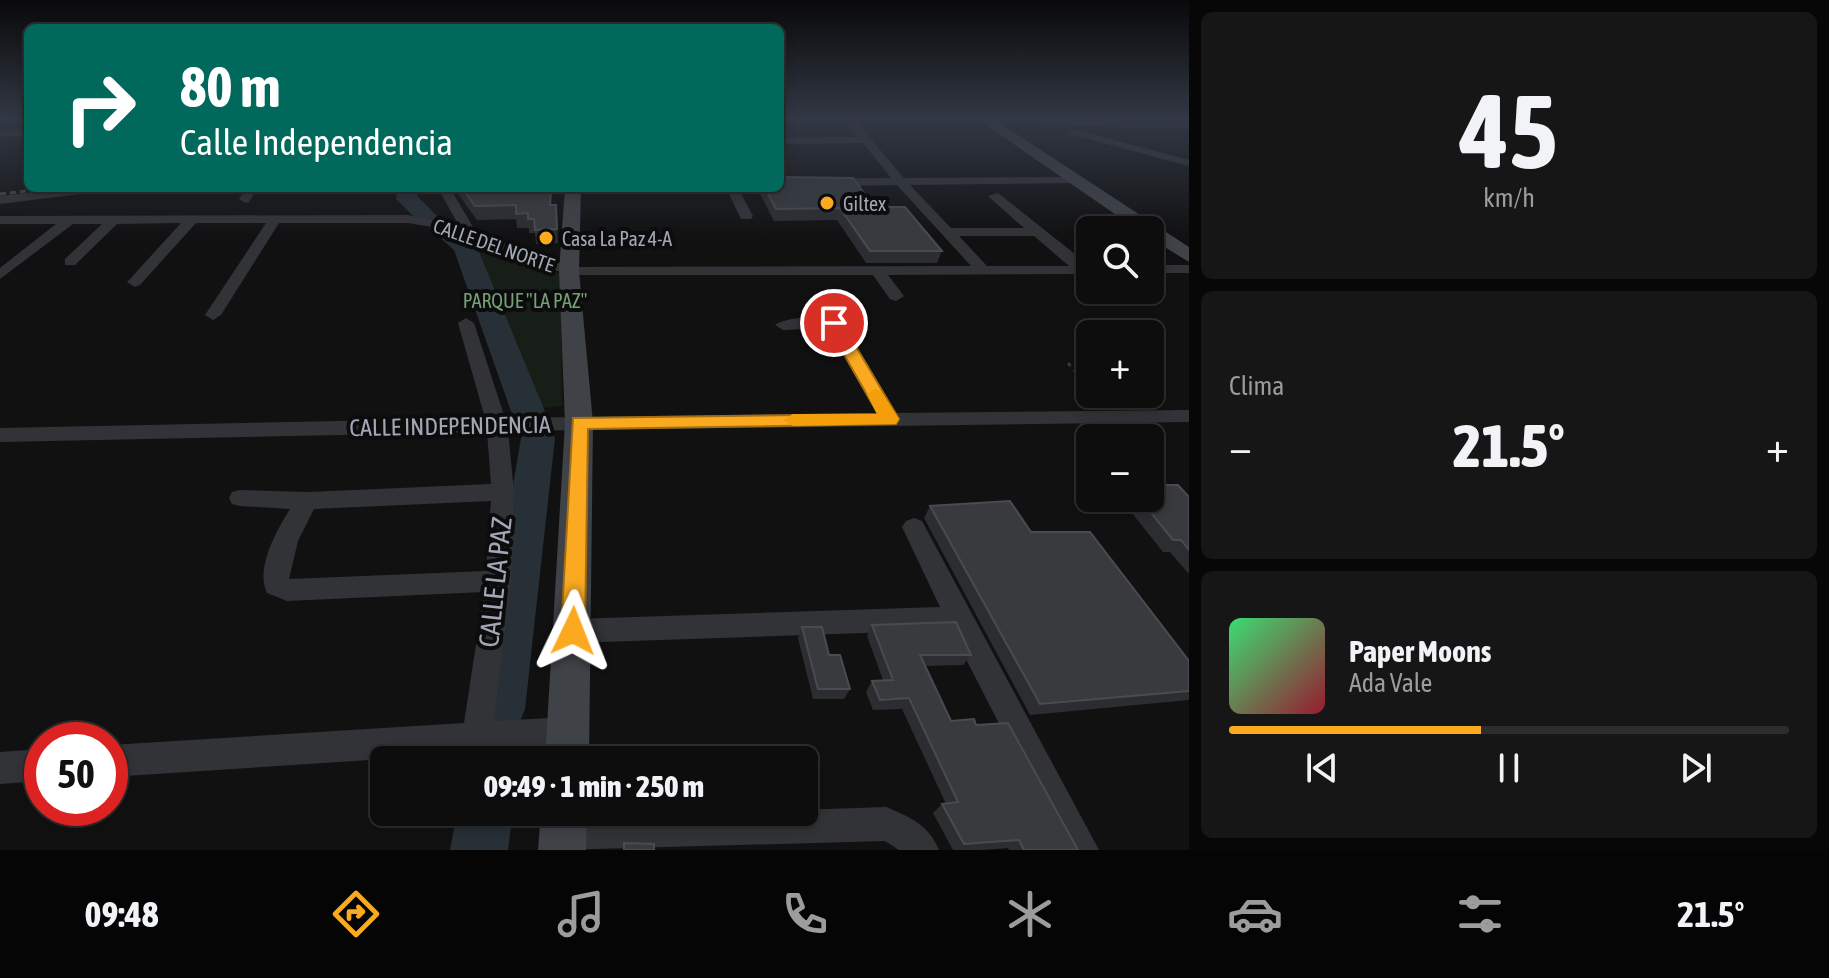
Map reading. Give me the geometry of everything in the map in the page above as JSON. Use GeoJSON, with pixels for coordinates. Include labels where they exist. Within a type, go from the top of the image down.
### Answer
{"type":"FeatureCollection","features":[{"type":"Feature","properties":{"kind":"main road"},"geometry":{"type":"LineString","coordinates":[[1042,158],[1188,258]]}},
{"type":"Feature","properties":{"kind":"main road"},"geometry":{"type":"LineString","coordinates":[[567,746],[579,423],[569,271],[573,192]]}},
{"type":"Feature","properties":{"kind":"street"},"geometry":{"type":"LineString","coordinates":[[881,158],[983,270]]}},
{"type":"Feature","properties":{"kind":"street"},"geometry":{"type":"LineString","coordinates":[[1169,158],[1189,163]]}},
{"type":"Feature","properties":{"kind":"street"},"geometry":{"type":"LineString","coordinates":[[784,183],[1074,179]]}},
{"type":"Feature","properties":{"kind":"street"},"geometry":{"type":"LineString","coordinates":[[0,190],[24,187]]}},
{"type":"Feature","properties":{"kind":"street"},"geometry":{"type":"LineString","coordinates":[[0,200],[65,192]]}},
{"type":"Feature","properties":{"kind":"street"},"geometry":{"type":"LineString","coordinates":[[446,192],[472,237]]}},
{"type":"Feature","properties":{"kind":"street"},"geometry":{"type":"LineString","coordinates":[[734,192],[746,216]]}},
{"type":"Feature","properties":{"kind":"street","name":"CALLE DEL NORTE"},"geometry":{"type":"LineString","coordinates":[[994,196],[1076,261]]}},
{"type":"Feature","properties":{"kind":"street","name":"CALLE DEL NORTE"},"geometry":{"type":"LineString","coordinates":[[0,220],[190,222],[408,219],[441,224],[569,271],[1076,270]]}},
{"type":"Feature","properties":{"kind":"street"},"geometry":{"type":"LineString","coordinates":[[0,275],[68,221]]}},
{"type":"Feature","properties":{"kind":"street"},"geometry":{"type":"LineString","coordinates":[[70,262],[112,221]]}},
{"type":"Feature","properties":{"kind":"street"},"geometry":{"type":"LineString","coordinates":[[213,315],[274,221]]}},
{"type":"Feature","properties":{"kind":"street"},"geometry":{"type":"LineString","coordinates":[[135,282],[190,222]]}},
{"type":"Feature","properties":{"kind":"street"},"geometry":{"type":"LineString","coordinates":[[950,232],[1039,232]]}},
{"type":"Feature","properties":{"kind":"street"},"geometry":{"type":"LineString","coordinates":[[1164,265],[1188,258]]}},
{"type":"Feature","properties":{"kind":"street"},"geometry":{"type":"LineString","coordinates":[[878,271],[896,296]]}},
{"type":"Feature","properties":{"kind":"street","name":"CALLE LA PAZ"},"geometry":{"type":"LineString","coordinates":[[466,323],[497,425],[503,492],[498,581],[477,738]]}},
{"type":"Feature","properties":{"kind":"street"},"geometry":{"type":"LineString","coordinates":[[783,325],[834,323],[890,419]]}},
{"type":"Feature","properties":{"kind":"street","name":"CALLE INDEPENDENCIA"},"geometry":{"type":"LineString","coordinates":[[0,435],[579,423],[1189,416]]}},
{"type":"Feature","properties":{"kind":"street"},"geometry":{"type":"LineString","coordinates":[[240,498],[308,501],[503,492]]}},
{"type":"Feature","properties":{"kind":"street"},"geometry":{"type":"LineString","coordinates":[[308,501],[300,510],[275,573],[276,585],[287,590],[498,581]]}},
{"type":"Feature","properties":{"kind":"street"},"geometry":{"type":"LineString","coordinates":[[914,527],[958,618],[1082,850]]}},
{"type":"Feature","properties":{"kind":"street"},"geometry":{"type":"LineString","coordinates":[[573,631],[958,618]]}},
{"type":"Feature","properties":{"kind":"street"},"geometry":{"type":"LineString","coordinates":[[128,760],[477,738],[567,746]]}},
{"type":"Feature","properties":{"kind":"street"},"geometry":{"type":"LineString","coordinates":[[0,768],[24,766]]}},
{"type":"Feature","properties":{"kind":"street"},"geometry":{"type":"LineString","coordinates":[[563,832],[886,824],[906,833],[922,850]]}},
{"type":"Feature","properties":{"kind":"path"},"geometry":{"type":"LineString","coordinates":[[1068,363],[1076,372]]}},
{"type":"Feature","properties":{"kind":"green space","name":"PARQUE \"LA PAZ\""},"geometry":{"type":"Polygon","coordinates":[[[465,240],[561,274],[562,406],[527,410],[465,240]]]}},
{"type":"Feature","properties":{"kind":"building"},"geometry":{"type":"Polygon","coordinates":[[[784,177],[853,178],[874,207],[905,207],[942,251],[870,251],[840,208],[776,209],[767,192],[784,192],[784,177]]]}},
{"type":"Feature","properties":{"kind":"building"},"geometry":{"type":"Polygon","coordinates":[[[465,192],[551,192],[550,205],[556,205],[557,229],[535,230],[534,219],[528,219],[528,213],[516,214],[516,205],[475,206],[465,192]]]}},
{"type":"Feature","properties":{"kind":"building"},"geometry":{"type":"Polygon","coordinates":[[[1164,485],[1178,485],[1189,497],[1189,550],[1181,540],[1173,540],[1150,512],[1164,512],[1164,485]]]}},
{"type":"Feature","properties":{"kind":"building"},"geometry":{"type":"Polygon","coordinates":[[[1010,501],[1031,532],[1090,532],[1189,661],[1189,691],[1040,704],[930,506],[1010,501]]]}},
{"type":"Feature","properties":{"kind":"building"},"geometry":{"type":"Polygon","coordinates":[[[956,622],[971,655],[920,655],[951,721],[974,719],[976,725],[1008,723],[1078,850],[1024,850],[1019,840],[964,844],[942,804],[958,802],[909,698],[880,700],[872,681],[893,680],[872,625],[956,622]]]}},
{"type":"Feature","properties":{"kind":"building"},"geometry":{"type":"Polygon","coordinates":[[[802,627],[822,627],[829,655],[840,655],[850,689],[818,689],[802,627]]]}},
{"type":"Feature","properties":{"kind":"building"},"geometry":{"type":"Polygon","coordinates":[[[624,843],[654,844],[654,850],[624,850],[624,843]]]}},
{"type":"Feature","properties":{"kind":"waterway"},"geometry":{"type":"LineString","coordinates":[[407,192],[407,199],[426,216]]}},
{"type":"Feature","properties":{"kind":"waterway"},"geometry":{"type":"LineString","coordinates":[[440,228],[465,247],[529,414]]}},
{"type":"Feature","properties":{"kind":"waterway"},"geometry":{"type":"LineString","coordinates":[[500,709],[538,438]]}},
{"type":"Feature","properties":{"kind":"waterway"},"geometry":{"type":"LineString","coordinates":[[479,850],[483,826]]}},
{"type":"Feature","properties":{"kind":"railway"},"geometry":{"type":"LineString","coordinates":[[0,194],[24,191]]}},
{"type":"Feature","properties":{"kind":"slow traffic"},"geometry":{"type":"LineString","coordinates":[[793,420],[890,419],[875,394]]}},
{"type":"Feature","properties":{"kind":"place","name":"Giltex"},"geometry":{"type":"Point","coordinates":[827,203]}},
{"type":"Feature","properties":{"kind":"place","name":"Casa La Paz 4-A"},"geometry":{"type":"Point","coordinates":[546,238]}},
{"type":"Feature","properties":{"kind":"route"},"geometry":{"type":"LineString","coordinates":[[573,631],[579,423],[890,419],[834,323]]}}]}
